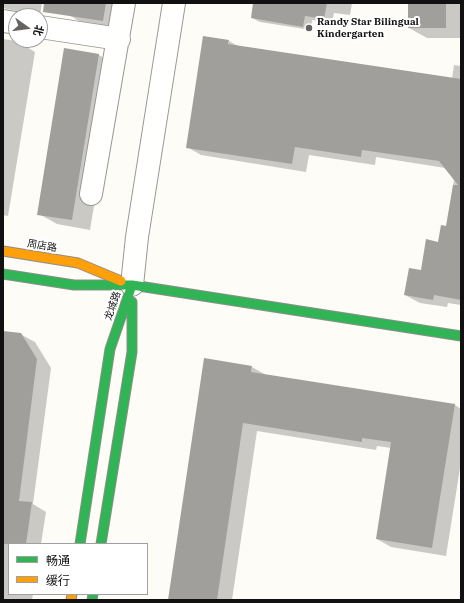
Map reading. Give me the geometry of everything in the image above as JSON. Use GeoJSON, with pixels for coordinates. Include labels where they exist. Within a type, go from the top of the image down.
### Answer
{"type":"FeatureCollection","features":[{"type":"Feature","properties":{"kind":"street"},"geometry":{"type":"LineString","coordinates":[[91,194],[124,3]]}},
{"type":"Feature","properties":{"kind":"street"},"geometry":{"type":"LineString","coordinates":[[132,285],[137,237],[174,3]]}},
{"type":"Feature","properties":{"kind":"street"},"geometry":{"type":"LineString","coordinates":[[48,28],[118,40]]}},
{"type":"Feature","properties":{"kind":"street","name":"周店路"},"geometry":{"type":"LineString","coordinates":[[3,251],[78,263],[132,285]]}},
{"type":"Feature","properties":{"kind":"street"},"geometry":{"type":"LineString","coordinates":[[3,274],[74,285],[132,285],[461,336]]}},
{"type":"Feature","properties":{"kind":"street","name":"龙城路"},"geometry":{"type":"LineString","coordinates":[[80,543],[110,348],[132,285]]}},
{"type":"Feature","properties":{"kind":"street","name":"龙城路"},"geometry":{"type":"LineString","coordinates":[[101,543],[132,352],[132,285]]}},
{"type":"Feature","properties":{"kind":"building"},"geometry":{"type":"Polygon","coordinates":[[[44,3],[106,3],[103,21],[48,13],[48,8],[43,8],[44,3]]]}},
{"type":"Feature","properties":{"kind":"building"},"geometry":{"type":"Polygon","coordinates":[[[253,3],[327,3],[324,19],[305,16],[303,27],[251,18],[253,3]]]}},
{"type":"Feature","properties":{"kind":"building"},"geometry":{"type":"Polygon","coordinates":[[[408,3],[446,3],[446,28],[408,28],[408,3]]]}},
{"type":"Feature","properties":{"kind":"building"},"geometry":{"type":"Polygon","coordinates":[[[203,36],[229,40],[228,44],[461,79],[461,300],[434,295],[433,300],[404,295],[409,268],[421,270],[426,239],[438,242],[441,225],[446,226],[453,185],[458,185],[439,161],[362,150],[361,157],[295,147],[292,164],[186,148],[203,36]]]}},
{"type":"Feature","properties":{"kind":"building"},"geometry":{"type":"Polygon","coordinates":[[[64,48],[99,54],[72,220],[37,215],[64,48]]]}},
{"type":"Feature","properties":{"kind":"building"},"geometry":{"type":"Polygon","coordinates":[[[3,331],[21,333],[37,359],[19,501],[32,502],[26,543],[3,544],[3,331]]]}},
{"type":"Feature","properties":{"kind":"building"},"geometry":{"type":"Polygon","coordinates":[[[204,358],[252,366],[251,372],[455,404],[432,548],[376,539],[391,442],[362,438],[362,442],[243,423],[217,600],[168,600],[204,358]]]}},
{"type":"Feature","properties":{"kind":"traffic: fast"},"geometry":{"type":"LineString","coordinates":[[3,274],[74,285],[132,285],[461,336]]}},
{"type":"Feature","properties":{"kind":"traffic: fast"},"geometry":{"type":"LineString","coordinates":[[80,543],[110,349],[132,285]]}},
{"type":"Feature","properties":{"kind":"traffic: fast"},"geometry":{"type":"LineString","coordinates":[[101,543],[132,352],[132,302]]}},
{"type":"Feature","properties":{"kind":"traffic: fast"},"geometry":{"type":"LineString","coordinates":[[92,600],[93,595]]}},
{"type":"Feature","properties":{"kind":"traffic: slow"},"geometry":{"type":"LineString","coordinates":[[3,251],[78,263],[121,281]]}},
{"type":"Feature","properties":{"kind":"traffic: slow"},"geometry":{"type":"LineString","coordinates":[[71,600],[72,595]]}},
{"type":"Feature","properties":{"kind":"place","name":"Randy Star Bilingual Kindergarten"},"geometry":{"type":"Point","coordinates":[309,28]}}]}
